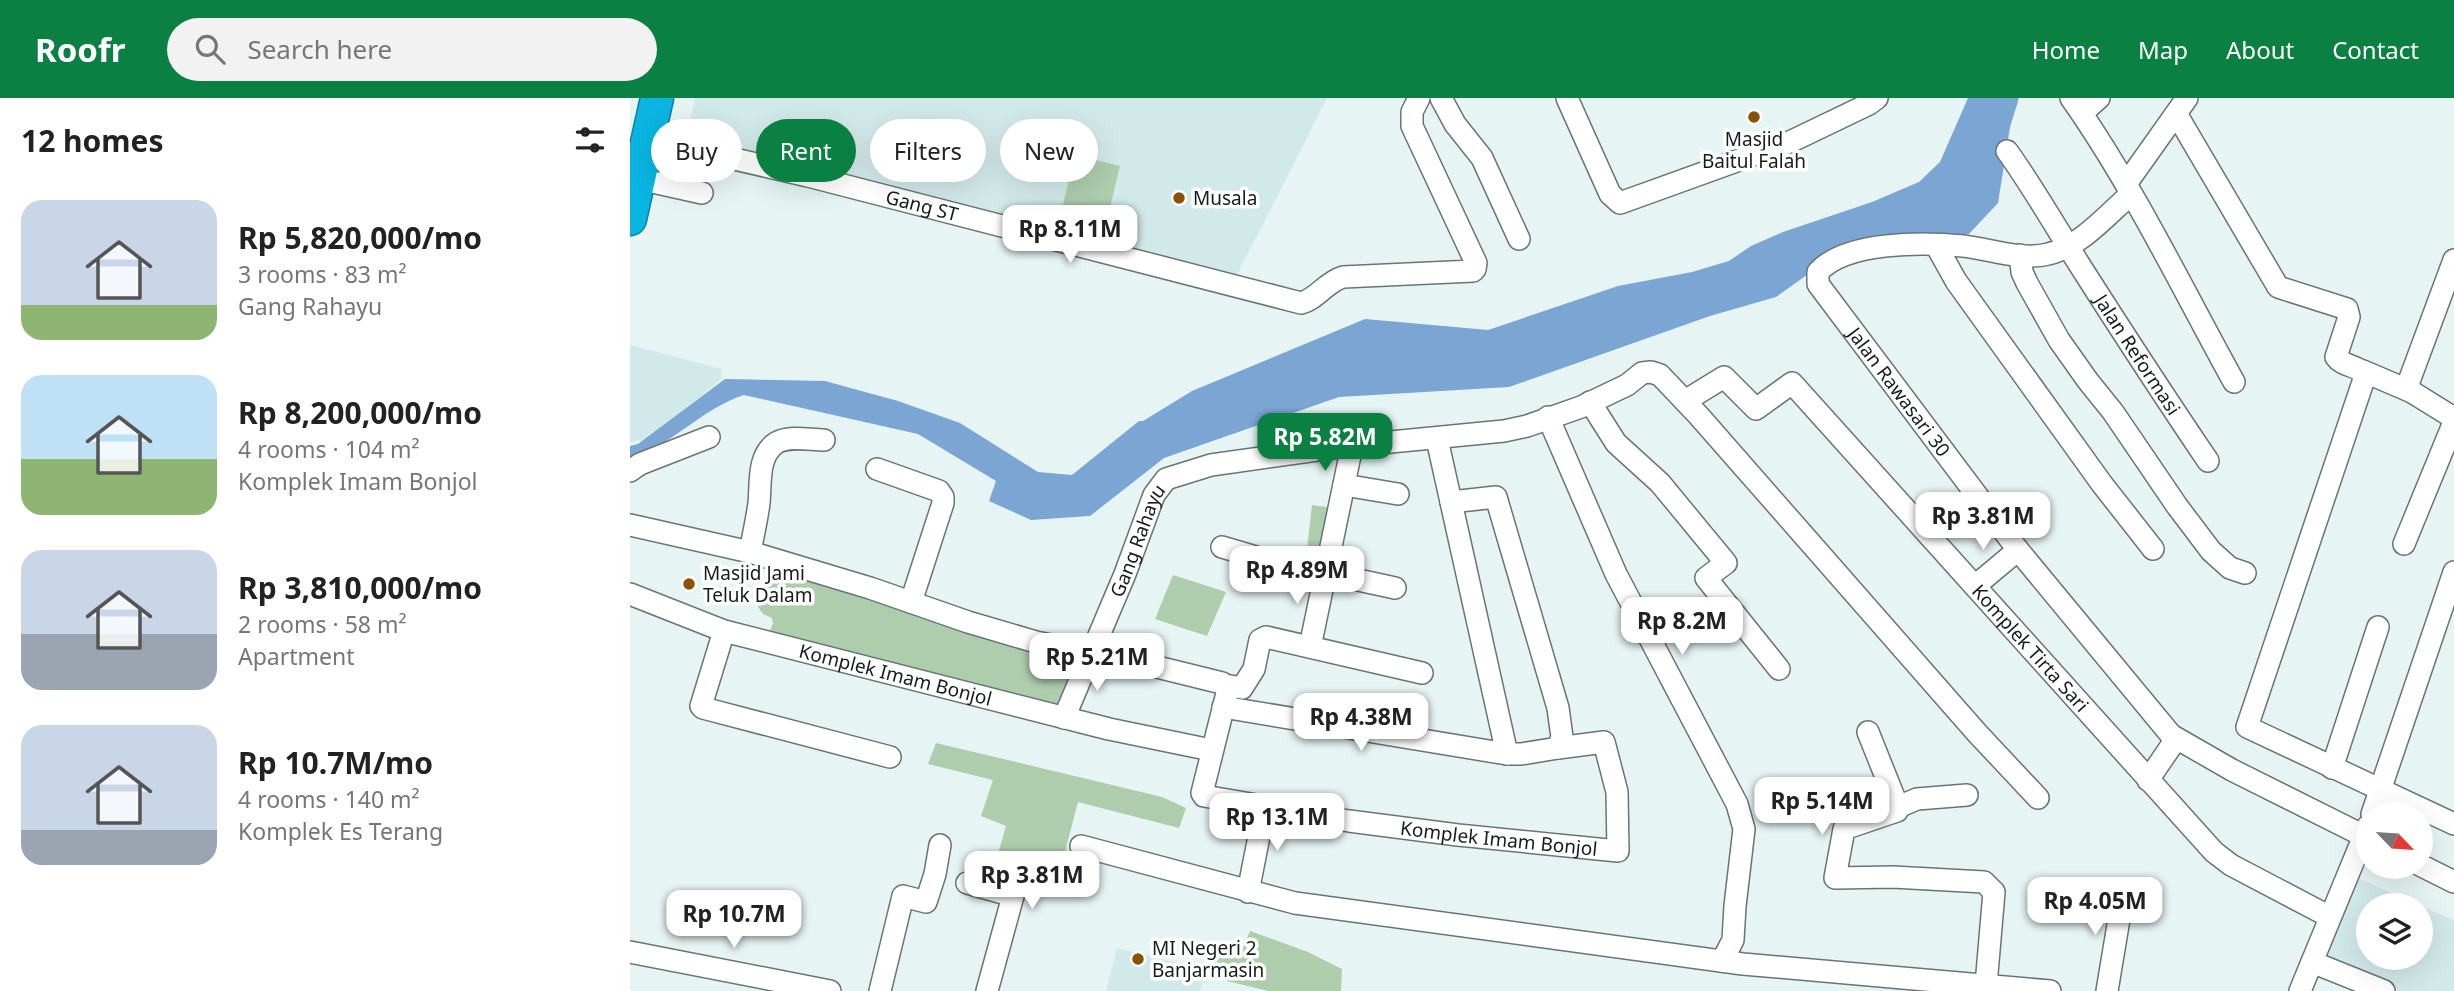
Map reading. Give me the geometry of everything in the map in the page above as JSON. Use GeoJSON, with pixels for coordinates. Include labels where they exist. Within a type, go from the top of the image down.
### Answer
{"type":"FeatureCollection","features":[{"type":"Feature","properties":{"kind":"highway"},"geometry":{"type":"LineString","coordinates":[[630,219],[657,98]]}},
{"type":"Feature","properties":{"kind":"street","name":"Gang ST"},"geometry":{"type":"LineString","coordinates":[[648,139],[808,176],[1237,286],[1293,303],[1310,301],[1330,282],[1343,277],[1475,269],[1476,263],[1412,126],[1412,111],[1419,98]]}},
{"type":"Feature","properties":{"kind":"street"},"geometry":{"type":"LineString","coordinates":[[1441,98],[1455,124],[1482,158],[1519,239]]}},
{"type":"Feature","properties":{"kind":"street"},"geometry":{"type":"LineString","coordinates":[[1567,98],[1610,194],[1620,203],[1792,141],[1877,98]]}},
{"type":"Feature","properties":{"kind":"street"},"geometry":{"type":"LineString","coordinates":[[2099,98],[2077,106],[2128,189],[2234,382]]}},
{"type":"Feature","properties":{"kind":"street"},"geometry":{"type":"LineString","coordinates":[[2182,106],[2278,287],[2347,309],[2349,317],[2336,357],[2340,362],[2412,392],[2454,420],[2404,544]]}},
{"type":"Feature","properties":{"kind":"street","name":"Jalan Rawasari 30"},"geometry":{"type":"LineString","coordinates":[[2182,106],[2128,189],[2068,247],[2049,254],[2020,255],[1962,246],[1895,245],[1855,252],[1822,268],[1818,272],[1818,284],[2018,550],[2176,739],[2232,770],[2356,828]]}},
{"type":"Feature","properties":{"kind":"street","name":"Jalan Reformasi"},"geometry":{"type":"LineString","coordinates":[[2007,151],[2032,185],[2068,247],[2208,461]]}},
{"type":"Feature","properties":{"kind":"street"},"geometry":{"type":"LineString","coordinates":[[639,179],[702,192]]}},
{"type":"Feature","properties":{"kind":"street"},"geometry":{"type":"LineString","coordinates":[[1936,245],[1956,281],[2102,484],[2154,549]]}},
{"type":"Feature","properties":{"kind":"street"},"geometry":{"type":"LineString","coordinates":[[2020,255],[2022,272],[2027,283],[2059,340],[2088,381],[2211,551],[2230,568],[2245,573]]}},
{"type":"Feature","properties":{"kind":"street"},"geometry":{"type":"LineString","coordinates":[[2412,392],[2408,384],[2454,260]]}},
{"type":"Feature","properties":{"kind":"street"},"geometry":{"type":"LineString","coordinates":[[2362,371],[2364,379],[2247,724],[2250,729],[2454,824]]}},
{"type":"Feature","properties":{"kind":"street","name":"Gang Rahayu"},"geometry":{"type":"LineString","coordinates":[[1065,718],[1142,532],[1154,495],[1166,479],[1211,465],[1352,446],[1492,434],[1527,426],[1590,402],[1628,385],[1642,373],[1660,375],[1685,401]]}},
{"type":"Feature","properties":{"kind":"street","name":"Komplek Tirta Sari"},"geometry":{"type":"LineString","coordinates":[[1685,401],[1724,377],[1756,409],[1792,383],[2221,858],[2330,917]]}},
{"type":"Feature","properties":{"kind":"street"},"geometry":{"type":"LineString","coordinates":[[1685,401],[1968,723],[2038,798]]}},
{"type":"Feature","properties":{"kind":"street"},"geometry":{"type":"LineString","coordinates":[[1590,402],[1616,443],[1660,483],[1726,563],[1706,578],[1779,669]]}},
{"type":"Feature","properties":{"kind":"street"},"geometry":{"type":"LineString","coordinates":[[1548,417],[1616,574],[1737,804],[1744,829],[1733,940],[1722,959]]}},
{"type":"Feature","properties":{"kind":"street"},"geometry":{"type":"LineString","coordinates":[[630,471],[640,464],[709,437]]}},
{"type":"Feature","properties":{"kind":"street"},"geometry":{"type":"LineString","coordinates":[[750,551],[759,502],[758,478],[768,453],[777,443],[787,439],[824,440]]}},
{"type":"Feature","properties":{"kind":"street"},"geometry":{"type":"LineString","coordinates":[[1437,439],[1507,754]]}},
{"type":"Feature","properties":{"kind":"street"},"geometry":{"type":"LineString","coordinates":[[1310,647],[1352,446]]}},
{"type":"Feature","properties":{"kind":"street"},"geometry":{"type":"LineString","coordinates":[[877,469],[939,491],[943,497],[911,602]]}},
{"type":"Feature","properties":{"kind":"street"},"geometry":{"type":"LineString","coordinates":[[1344,485],[1398,494]]}},
{"type":"Feature","properties":{"kind":"street"},"geometry":{"type":"LineString","coordinates":[[1223,707],[1507,754],[1558,748],[1562,737],[1558,708],[1496,497],[1451,502]]}},
{"type":"Feature","properties":{"kind":"street"},"geometry":{"type":"LineString","coordinates":[[630,524],[750,551],[1036,642],[1092,652],[1225,685],[1242,688],[1254,669],[1262,638],[1422,673]]}},
{"type":"Feature","properties":{"kind":"street"},"geometry":{"type":"LineString","coordinates":[[1222,547],[1395,588]]}},
{"type":"Feature","properties":{"kind":"street"},"geometry":{"type":"LineString","coordinates":[[1975,586],[2018,550]]}},
{"type":"Feature","properties":{"kind":"street"},"geometry":{"type":"LineString","coordinates":[[2376,802],[2454,572]]}},
{"type":"Feature","properties":{"kind":"street","name":"Komplek Imam Bonjol"},"geometry":{"type":"LineString","coordinates":[[630,594],[724,631],[1065,718],[1211,750],[1203,796],[1349,821],[1618,851],[1617,792],[1604,742],[1558,748]]}},
{"type":"Feature","properties":{"kind":"street"},"geometry":{"type":"LineString","coordinates":[[2332,768],[2378,627]]}},
{"type":"Feature","properties":{"kind":"street"},"geometry":{"type":"LineString","coordinates":[[724,631],[704,691],[701,706],[703,708],[890,757]]}},
{"type":"Feature","properties":{"kind":"street"},"geometry":{"type":"LineString","coordinates":[[1211,750],[1227,693],[1225,685]]}},
{"type":"Feature","properties":{"kind":"street"},"geometry":{"type":"LineString","coordinates":[[1868,732],[1898,807]]}},
{"type":"Feature","properties":{"kind":"street"},"geometry":{"type":"LineString","coordinates":[[2148,780],[2176,739]]}},
{"type":"Feature","properties":{"kind":"street"},"geometry":{"type":"LineString","coordinates":[[1967,795],[1917,799],[1898,807],[1897,811],[1844,829],[1835,878],[1893,877],[1984,882],[1989,885],[1994,892],[1986,985]]}},
{"type":"Feature","properties":{"kind":"street"},"geometry":{"type":"LineString","coordinates":[[1248,892],[1265,806]]}},
{"type":"Feature","properties":{"kind":"street"},"geometry":{"type":"LineString","coordinates":[[880,991],[903,896],[926,902],[940,845]]}},
{"type":"Feature","properties":{"kind":"street"},"geometry":{"type":"LineString","coordinates":[[1081,846],[1295,903],[1722,959],[2050,991]]}},
{"type":"Feature","properties":{"kind":"street"},"geometry":{"type":"LineString","coordinates":[[2300,991],[2356,858]]}},
{"type":"Feature","properties":{"kind":"street"},"geometry":{"type":"LineString","coordinates":[[2433,872],[2454,882]]}},
{"type":"Feature","properties":{"kind":"street"},"geometry":{"type":"LineString","coordinates":[[967,883],[1013,896],[987,991]]}},
{"type":"Feature","properties":{"kind":"street"},"geometry":{"type":"LineString","coordinates":[[2108,991],[2124,889]]}},
{"type":"Feature","properties":{"kind":"street"},"geometry":{"type":"LineString","coordinates":[[630,952],[830,991]]}},
{"type":"Feature","properties":{"kind":"street"},"geometry":{"type":"LineString","coordinates":[[2312,962],[2384,991]]}},
{"type":"Feature","properties":{"kind":"shaded area"},"geometry":{"type":"Polygon","coordinates":[[[695,98],[1327,98],[1233,283],[849,182],[856,182],[856,119],[756,119],[756,157],[742,154],[742,119],[690,119],[695,98]]]}},
{"type":"Feature","properties":{"kind":"shaded area"},"geometry":{"type":"Polygon","coordinates":[[[630,345],[722,369],[721,379],[675,417],[661,436],[630,442],[630,345]]]}},
{"type":"Feature","properties":{"kind":"shaded area"},"geometry":{"type":"Polygon","coordinates":[[[2353,876],[2391,893],[2356,893],[2356,970],[2433,970],[2433,911],[2454,920],[2454,991],[2398,991],[2318,958],[2353,876]]]}},
{"type":"Feature","properties":{"kind":"shaded area","name":"MI Negeri 2 Banjarmasin"},"geometry":{"type":"Polygon","coordinates":[[[1117,948],[1206,970],[1200,991],[1106,991],[1117,948]]]}},
{"type":"Feature","properties":{"kind":"green space"},"geometry":{"type":"Polygon","coordinates":[[[1098,161],[1120,166],[1105,228],[1060,217],[1068,182],[1098,182],[1098,161]]]}},
{"type":"Feature","properties":{"kind":"green space"},"geometry":{"type":"Polygon","coordinates":[[[1312,505],[1333,508],[1325,551],[1307,549],[1312,505]]]}},
{"type":"Feature","properties":{"kind":"green space"},"geometry":{"type":"Polygon","coordinates":[[[776,563],[1078,656],[1054,711],[769,634],[772,618],[763,614],[758,607],[776,563]]]}},
{"type":"Feature","properties":{"kind":"green space"},"geometry":{"type":"Polygon","coordinates":[[[1173,575],[1226,592],[1207,636],[1155,619],[1173,575]]]}},
{"type":"Feature","properties":{"kind":"green space"},"geometry":{"type":"Polygon","coordinates":[[[936,743],[1162,797],[1186,808],[1179,828],[1078,802],[1061,867],[998,854],[1006,826],[981,816],[993,780],[928,764],[936,743]]]}},
{"type":"Feature","properties":{"kind":"green space"},"geometry":{"type":"Polygon","coordinates":[[[1250,931],[1308,952],[1342,969],[1341,991],[1268,991],[1211,977],[1216,945],[1242,951],[1250,931]]]}},
{"type":"Feature","properties":{"kind":"water"},"geometry":{"type":"Polygon","coordinates":[[[1968,98],[2019,98],[2010,127],[1998,203],[1969,234],[1937,236],[1821,265],[1776,297],[1710,316],[1509,387],[1339,397],[1164,458],[1090,516],[1031,520],[989,501],[996,481],[918,434],[744,395],[728,401],[659,445],[630,460],[630,446],[638,444],[725,379],[825,381],[898,401],[960,423],[1038,472],[1072,475],[1139,421],[1192,391],[1365,319],[1488,330],[1618,286],[1692,272],[1729,261],[1751,246],[1783,232],[1872,202],[1919,182],[1940,162],[1968,98]]]}},
{"type":"Feature","properties":{"kind":"place","name":"Masjid Baitul Falah"},"geometry":{"type":"Point","coordinates":[1754,117]}},
{"type":"Feature","properties":{"kind":"place","name":"Musala"},"geometry":{"type":"Point","coordinates":[1179,198]}},
{"type":"Feature","properties":{"kind":"place","name":"Masjid Jami Teluk Dalam"},"geometry":{"type":"Point","coordinates":[689,584]}},
{"type":"Feature","properties":{"kind":"place","name":"MI Negeri 2 Banjarmasin"},"geometry":{"type":"Point","coordinates":[1138,959]}}]}
